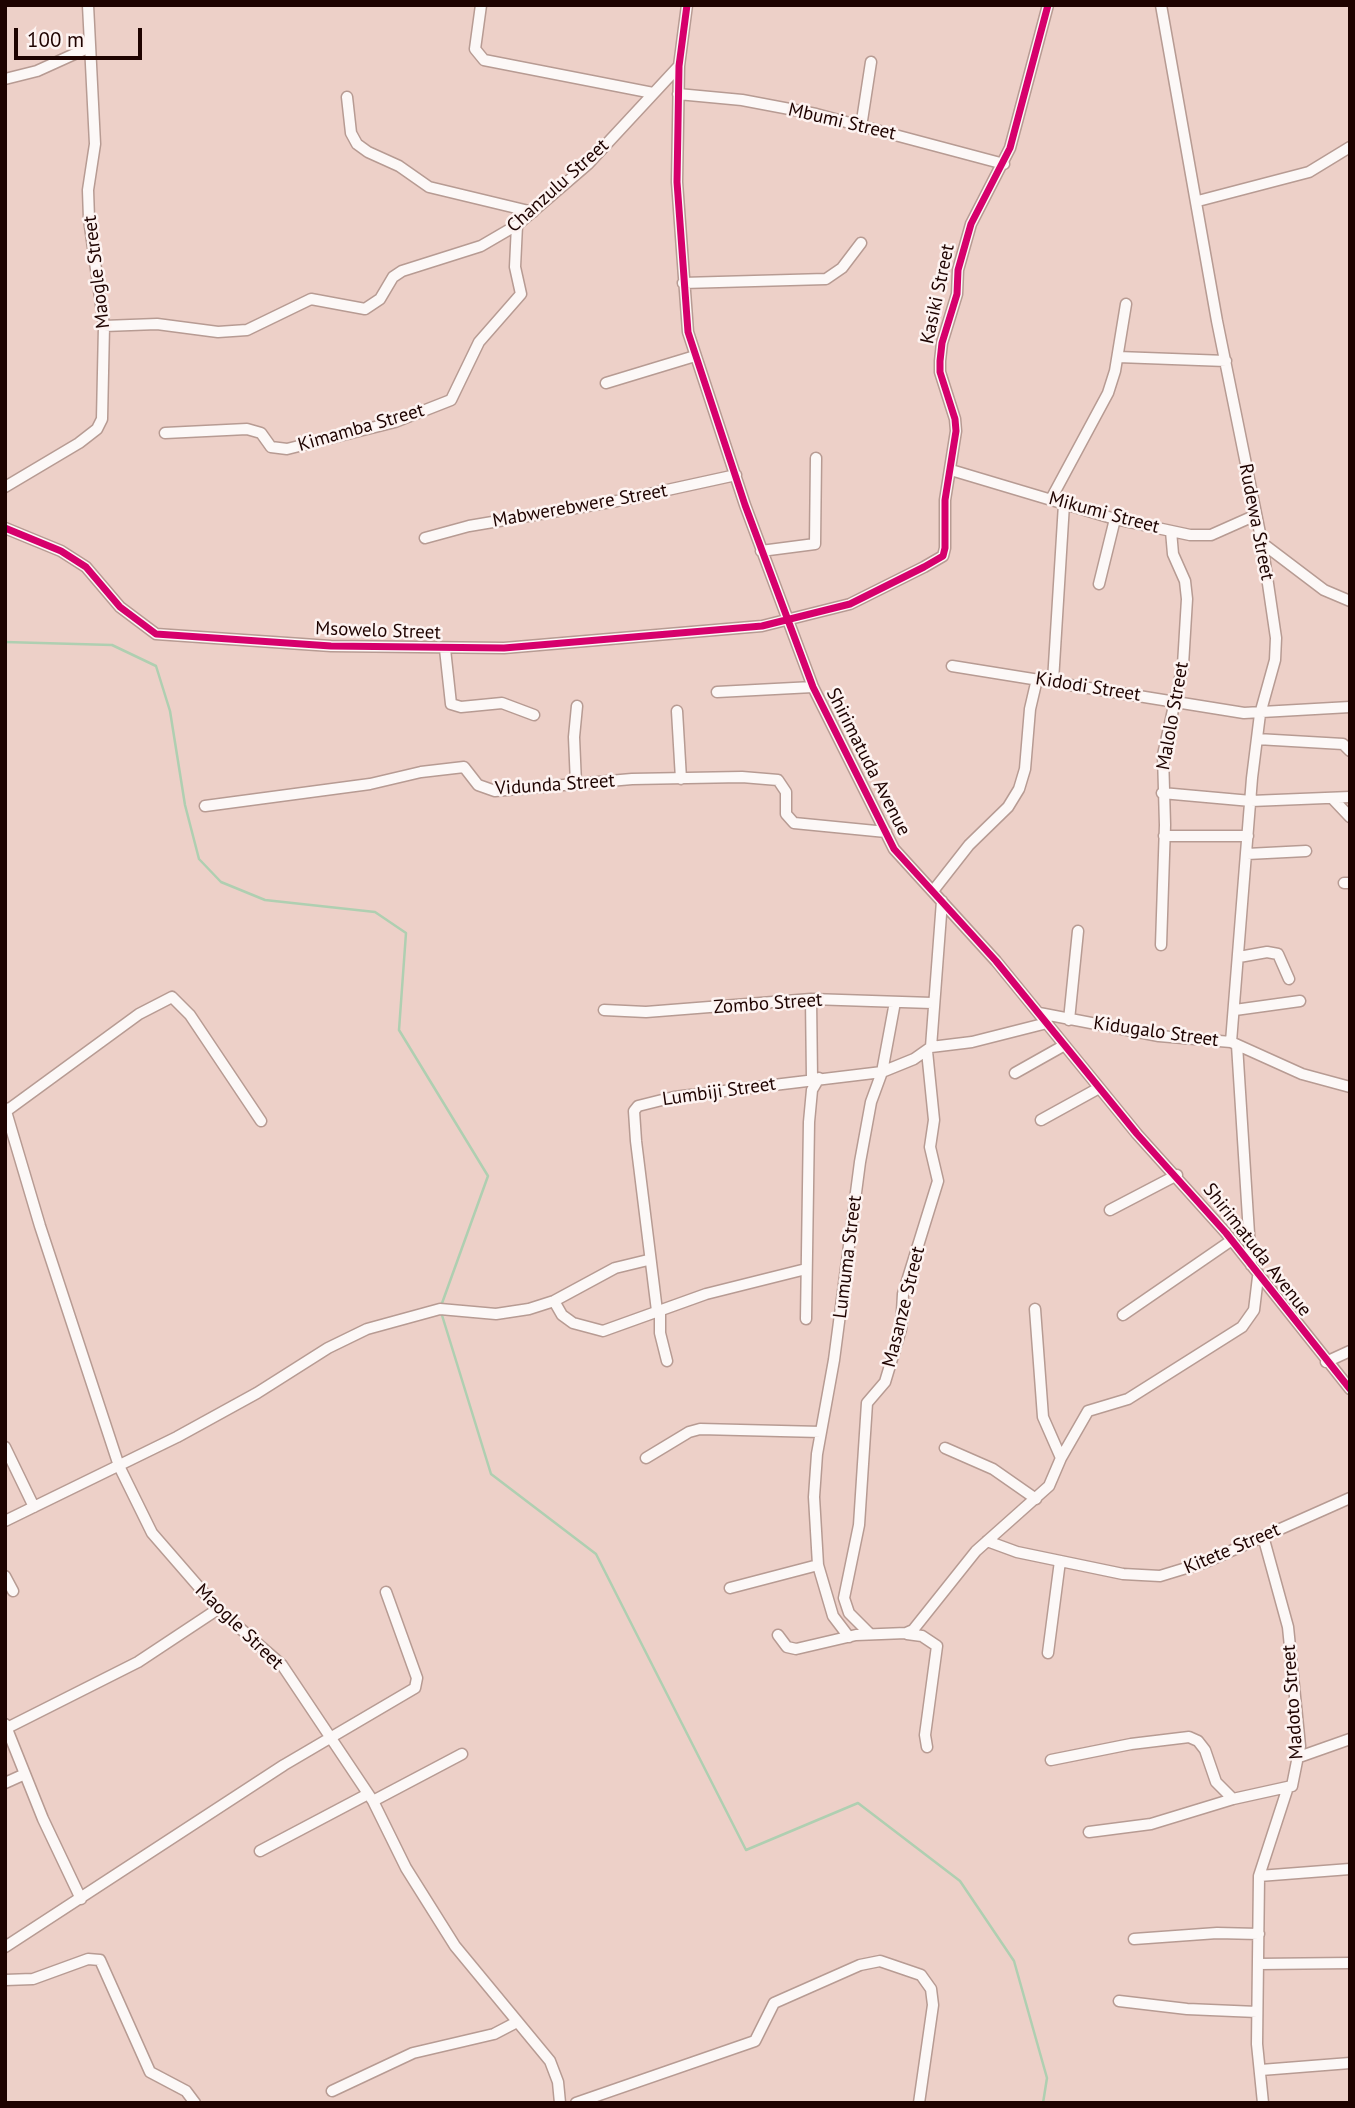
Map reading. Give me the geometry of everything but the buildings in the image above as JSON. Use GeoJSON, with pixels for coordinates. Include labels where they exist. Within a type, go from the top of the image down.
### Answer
{"type":"FeatureCollection","features":[{"type":"Feature","properties":{"kind":"street","name":"Maogle Street"},"geometry":{"type":"LineString","coordinates":[[5,487],[97,429],[105,402],[104,326],[89,219],[89,190],[95,144],[88,5]]}},
{"type":"Feature","properties":{"kind":"street"},"geometry":{"type":"LineString","coordinates":[[481,5],[475,49],[484,60],[653,93]]}},
{"type":"Feature","properties":{"kind":"street","name":"Shirimatuda Avenue"},"geometry":{"type":"LineString","coordinates":[[687,5],[679,66],[677,182],[688,332],[761,551],[813,687],[894,849],[1039,1013],[1063,1046],[1232,1240],[1350,1389]]}},
{"type":"Feature","properties":{"kind":"street","name":"Kasiki Street"},"geometry":{"type":"LineString","coordinates":[[786,621],[850,604],[943,556],[945,500],[951,470],[955,419],[940,372],[942,343],[954,309],[958,270],[967,236],[1004,164],[1048,5]]}},
{"type":"Feature","properties":{"kind":"street","name":"Rudewa Street"},"geometry":{"type":"LineString","coordinates":[[1161,5],[1262,543],[1276,649],[1260,714],[1257,740],[1235,1010],[1234,1043],[1251,1265]]}},
{"type":"Feature","properties":{"kind":"street"},"geometry":{"type":"LineString","coordinates":[[5,79],[37,71],[90,47]]}},
{"type":"Feature","properties":{"kind":"street"},"geometry":{"type":"LineString","coordinates":[[861,127],[871,62]]}},
{"type":"Feature","properties":{"kind":"street","name":"Chanzulu Street"},"geometry":{"type":"LineString","coordinates":[[104,326],[157,324],[218,332],[247,330],[311,299],[365,309],[380,299],[393,276],[402,271],[481,246],[517,225],[588,164],[679,66]]}},
{"type":"Feature","properties":{"kind":"street","name":"Mbumi Street"},"geometry":{"type":"LineString","coordinates":[[678,94],[742,100],[816,114],[1004,164]]}},
{"type":"Feature","properties":{"kind":"street"},"geometry":{"type":"LineString","coordinates":[[347,97],[351,133],[357,144],[368,152],[399,166],[429,187],[533,212]]}},
{"type":"Feature","properties":{"kind":"street"},"geometry":{"type":"LineString","coordinates":[[1198,201],[1308,172],[1350,147]]}},
{"type":"Feature","properties":{"kind":"street","name":"Kimamba Street"},"geometry":{"type":"LineString","coordinates":[[165,433],[256,430],[271,447],[287,449],[395,422],[451,400],[479,342],[520,294],[515,267],[517,225]]}},
{"type":"Feature","properties":{"kind":"street"},"geometry":{"type":"LineString","coordinates":[[683,282],[827,279],[842,268],[861,243]]}},
{"type":"Feature","properties":{"kind":"street"},"geometry":{"type":"LineString","coordinates":[[1051,499],[1100,412],[1118,357],[1126,304]]}},
{"type":"Feature","properties":{"kind":"street"},"geometry":{"type":"LineString","coordinates":[[606,383],[695,356]]}},
{"type":"Feature","properties":{"kind":"street"},"geometry":{"type":"LineString","coordinates":[[1118,357],[1226,361]]}},
{"type":"Feature","properties":{"kind":"street"},"geometry":{"type":"LineString","coordinates":[[761,551],[815,544],[816,458]]}},
{"type":"Feature","properties":{"kind":"street","name":"Mikumi Street"},"geometry":{"type":"LineString","coordinates":[[951,470],[1115,519],[1171,531],[1211,535],[1256,515]]}},
{"type":"Feature","properties":{"kind":"street","name":"Mabwerebwere Street"},"geometry":{"type":"LineString","coordinates":[[425,538],[469,526],[628,499],[736,475]]}},
{"type":"Feature","properties":{"kind":"street"},"geometry":{"type":"LineString","coordinates":[[1053,681],[1065,504]]}},
{"type":"Feature","properties":{"kind":"street"},"geometry":{"type":"LineString","coordinates":[[1099,584],[1115,519]]}},
{"type":"Feature","properties":{"kind":"street","name":"Msowelo Street"},"geometry":{"type":"LineString","coordinates":[[5,528],[61,551],[86,567],[120,607],[156,634],[445,649],[503,648],[786,621]]}},
{"type":"Feature","properties":{"kind":"street","name":"Malolo Street"},"geometry":{"type":"LineString","coordinates":[[1161,945],[1163,755],[1177,701],[1186,638],[1187,599],[1185,581],[1173,554],[1171,531]]}},
{"type":"Feature","properties":{"kind":"street"},"geometry":{"type":"LineString","coordinates":[[1262,543],[1324,590],[1350,601]]}},
{"type":"Feature","properties":{"kind":"street"},"geometry":{"type":"LineString","coordinates":[[445,649],[451,704],[461,707],[502,704],[534,715]]}},
{"type":"Feature","properties":{"kind":"street","name":"Kidodi Street"},"geometry":{"type":"LineString","coordinates":[[952,666],[1260,714],[1350,707]]}},
{"type":"Feature","properties":{"kind":"street"},"geometry":{"type":"LineString","coordinates":[[933,891],[969,845],[1008,807],[1019,789],[1037,679]]}},
{"type":"Feature","properties":{"kind":"street"},"geometry":{"type":"LineString","coordinates":[[717,692],[813,687]]}},
{"type":"Feature","properties":{"kind":"street"},"geometry":{"type":"LineString","coordinates":[[576,784],[573,737],[577,706]]}},
{"type":"Feature","properties":{"kind":"street"},"geometry":{"type":"LineString","coordinates":[[677,711],[681,779]]}},
{"type":"Feature","properties":{"kind":"street"},"geometry":{"type":"LineString","coordinates":[[1257,740],[1343,744],[1350,751]]}},
{"type":"Feature","properties":{"kind":"street","name":"Vidunda Street"},"geometry":{"type":"LineString","coordinates":[[205,806],[370,784],[464,766],[478,785],[486,790],[681,779],[778,780],[786,792],[786,814],[794,824],[886,832]]}},
{"type":"Feature","properties":{"kind":"street"},"geometry":{"type":"LineString","coordinates":[[1162,793],[1251,802],[1350,797]]}},
{"type":"Feature","properties":{"kind":"street"},"geometry":{"type":"LineString","coordinates":[[1332,798],[1350,817]]}},
{"type":"Feature","properties":{"kind":"street"},"geometry":{"type":"LineString","coordinates":[[1164,835],[1248,836]]}},
{"type":"Feature","properties":{"kind":"street"},"geometry":{"type":"LineString","coordinates":[[1247,854],[1306,851]]}},
{"type":"Feature","properties":{"kind":"street"},"geometry":{"type":"LineString","coordinates":[[929,1049],[942,901]]}},
{"type":"Feature","properties":{"kind":"street"},"geometry":{"type":"LineString","coordinates":[[1069,1020],[1078,931]]}},
{"type":"Feature","properties":{"kind":"street"},"geometry":{"type":"LineString","coordinates":[[1239,957],[1267,952],[1279,954],[1289,979]]}},
{"type":"Feature","properties":{"kind":"street"},"geometry":{"type":"LineString","coordinates":[[6,1110],[157,1002],[172,997],[190,1015],[261,1121]]}},
{"type":"Feature","properties":{"kind":"street"},"geometry":{"type":"LineString","coordinates":[[806,1319],[809,1122],[815,1078],[811,999]]}},
{"type":"Feature","properties":{"kind":"street","name":"Zombo Street"},"geometry":{"type":"LineString","coordinates":[[604,1010],[646,1012],[811,999],[932,1003]]}},
{"type":"Feature","properties":{"kind":"street"},"geometry":{"type":"LineString","coordinates":[[1235,1010],[1300,1001]]}},
{"type":"Feature","properties":{"kind":"street","name":"Lumuma Street"},"geometry":{"type":"LineString","coordinates":[[849,1637],[833,1616],[817,1565],[814,1489],[841,1319],[864,1137],[882,1072],[895,1002]]}},
{"type":"Feature","properties":{"kind":"street","name":"Kidugalo Street"},"geometry":{"type":"LineString","coordinates":[[1039,1013],[1159,1036],[1234,1043],[1302,1074],[1350,1087]]}},
{"type":"Feature","properties":{"kind":"street"},"geometry":{"type":"LineString","coordinates":[[882,1072],[929,1049],[972,1042],[1047,1023]]}},
{"type":"Feature","properties":{"kind":"street"},"geometry":{"type":"LineString","coordinates":[[1015,1073],[1063,1046]]}},
{"type":"Feature","properties":{"kind":"street","name":"Masanze Street"},"geometry":{"type":"LineString","coordinates":[[869,1633],[849,1613],[844,1598],[859,1525],[867,1403],[887,1374],[901,1329],[904,1294],[938,1181],[930,1146],[934,1120],[929,1049]]}},
{"type":"Feature","properties":{"kind":"street","name":"Lumbiji Street"},"geometry":{"type":"LineString","coordinates":[[667,1361],[648,1260],[634,1119],[638,1105],[674,1097],[882,1072]]}},
{"type":"Feature","properties":{"kind":"street"},"geometry":{"type":"LineString","coordinates":[[1041,1120],[1099,1088]]}},
{"type":"Feature","properties":{"kind":"street","name":"Maogle Street"},"geometry":{"type":"LineString","coordinates":[[6,1110],[52,1266],[119,1466],[152,1533],[218,1609],[282,1665],[370,1797],[437,1919],[550,2061],[558,2082],[561,2103]]}},
{"type":"Feature","properties":{"kind":"street"},"geometry":{"type":"LineString","coordinates":[[1110,1210],[1177,1175]]}},
{"type":"Feature","properties":{"kind":"street"},"geometry":{"type":"LineString","coordinates":[[1123,1315],[1232,1240]]}},
{"type":"Feature","properties":{"kind":"street"},"geometry":{"type":"LineString","coordinates":[[5,1521],[225,1412],[328,1348],[366,1329],[440,1309],[510,1314],[554,1301],[615,1268],[648,1260]]}},
{"type":"Feature","properties":{"kind":"street"},"geometry":{"type":"LineString","coordinates":[[554,1301],[562,1315],[573,1323],[594,1331],[614,1328],[726,1289],[806,1269]]}},
{"type":"Feature","properties":{"kind":"street"},"geometry":{"type":"LineString","coordinates":[[906,1633],[921,1624],[987,1541],[1049,1486],[1061,1458],[1088,1411],[1128,1399],[1242,1327],[1254,1310],[1258,1276]]}},
{"type":"Feature","properties":{"kind":"street"},"geometry":{"type":"LineString","coordinates":[[1035,1309],[1044,1417],[1061,1458]]}},
{"type":"Feature","properties":{"kind":"street"},"geometry":{"type":"LineString","coordinates":[[1326,1362],[1350,1351]]}},
{"type":"Feature","properties":{"kind":"street"},"geometry":{"type":"LineString","coordinates":[[646,1458],[689,1432],[701,1429],[821,1432]]}},
{"type":"Feature","properties":{"kind":"street"},"geometry":{"type":"LineString","coordinates":[[5,1447],[34,1507]]}},
{"type":"Feature","properties":{"kind":"street"},"geometry":{"type":"LineString","coordinates":[[945,1448],[993,1469],[1035,1499]]}},
{"type":"Feature","properties":{"kind":"street","name":"Kitete Street"},"geometry":{"type":"LineString","coordinates":[[987,1541],[1017,1552],[1123,1574],[1160,1576],[1206,1562],[1350,1498]]}},
{"type":"Feature","properties":{"kind":"street","name":"Madoto Street"},"geometry":{"type":"LineString","coordinates":[[1259,1877],[1287,1790],[1295,1779],[1299,1757],[1285,1607],[1263,1536]]}},
{"type":"Feature","properties":{"kind":"street"},"geometry":{"type":"LineString","coordinates":[[1048,1653],[1060,1561]]}},
{"type":"Feature","properties":{"kind":"street"},"geometry":{"type":"LineString","coordinates":[[730,1588],[817,1565]]}},
{"type":"Feature","properties":{"kind":"street"},"geometry":{"type":"LineString","coordinates":[[5,1576],[13,1591]]}},
{"type":"Feature","properties":{"kind":"street"},"geometry":{"type":"LineString","coordinates":[[5,1947],[331,1737],[415,1688],[417,1684],[386,1592]]}},
{"type":"Feature","properties":{"kind":"street"},"geometry":{"type":"LineString","coordinates":[[81,1899],[6,1726],[127,1668],[218,1609]]}},
{"type":"Feature","properties":{"kind":"street"},"geometry":{"type":"LineString","coordinates":[[778,1635],[787,1647],[796,1649],[869,1633],[922,1636],[937,1646],[925,1735],[927,1747]]}},
{"type":"Feature","properties":{"kind":"street"},"geometry":{"type":"LineString","coordinates":[[1051,1760],[1131,1744],[1189,1737],[1198,1741],[1205,1750],[1216,1782],[1233,1799]]}},
{"type":"Feature","properties":{"kind":"street"},"geometry":{"type":"LineString","coordinates":[[1299,1757],[1350,1739]]}},
{"type":"Feature","properties":{"kind":"street"},"geometry":{"type":"LineString","coordinates":[[260,1851],[462,1754]]}},
{"type":"Feature","properties":{"kind":"street"},"geometry":{"type":"LineString","coordinates":[[5,1783],[25,1774]]}},
{"type":"Feature","properties":{"kind":"street"},"geometry":{"type":"LineString","coordinates":[[1088,1832],[1151,1824],[1233,1799],[1287,1790]]}},
{"type":"Feature","properties":{"kind":"street"},"geometry":{"type":"LineString","coordinates":[[1263,2103],[1256,2011],[1259,1877],[1350,1869]]}},
{"type":"Feature","properties":{"kind":"street"},"geometry":{"type":"LineString","coordinates":[[1134,1940],[1217,1933],[1259,1934]]}},
{"type":"Feature","properties":{"kind":"street"},"geometry":{"type":"LineString","coordinates":[[5,1980],[33,1979],[88,1959],[100,1961],[150,2072],[186,2091],[195,2103]]}},
{"type":"Feature","properties":{"kind":"street"},"geometry":{"type":"LineString","coordinates":[[576,2103],[755,2041],[774,2003],[860,1965],[880,1961],[921,1975],[931,1989],[933,2005],[919,2103]]}},
{"type":"Feature","properties":{"kind":"street"},"geometry":{"type":"LineString","coordinates":[[1258,1964],[1350,1963]]}},
{"type":"Feature","properties":{"kind":"street"},"geometry":{"type":"LineString","coordinates":[[1119,2001],[1187,2009],[1256,2011]]}},
{"type":"Feature","properties":{"kind":"street"},"geometry":{"type":"LineString","coordinates":[[332,2091],[413,2053],[494,2035],[517,2022]]}},
{"type":"Feature","properties":{"kind":"street"},"geometry":{"type":"LineString","coordinates":[[1261,2070],[1350,2063]]}},
{"type":"Feature","properties":{"kind":"waterway"},"geometry":{"type":"LineString","coordinates":[[5,642],[112,645],[156,666],[170,711],[185,805],[199,859],[221,882],[265,900],[375,912],[406,933],[399,1030],[488,1176],[441,1306]]}},
{"type":"Feature","properties":{"kind":"waterway"},"geometry":{"type":"LineString","coordinates":[[441,1312],[491,1474],[596,1554],[746,1850],[858,1803],[960,1881],[1014,1961],[1047,2078],[1043,2103]]}},
{"type":"Feature","properties":{"kind":"cycle path"},"geometry":{"type":"LineString","coordinates":[[687,5],[679,66],[677,182],[688,332],[745,505],[813,687],[894,849],[996,961],[1137,1134],[1226,1233],[1350,1389]]}},
{"type":"Feature","properties":{"kind":"cycle path"},"geometry":{"type":"LineString","coordinates":[[5,528],[61,551],[86,567],[120,607],[156,634],[331,646],[504,648],[762,626],[850,604],[924,567],[943,556],[945,548],[945,500],[956,431],[955,419],[940,372],[940,361],[942,343],[957,294],[958,270],[971,224],[1010,148],[1048,5]]}}]}
